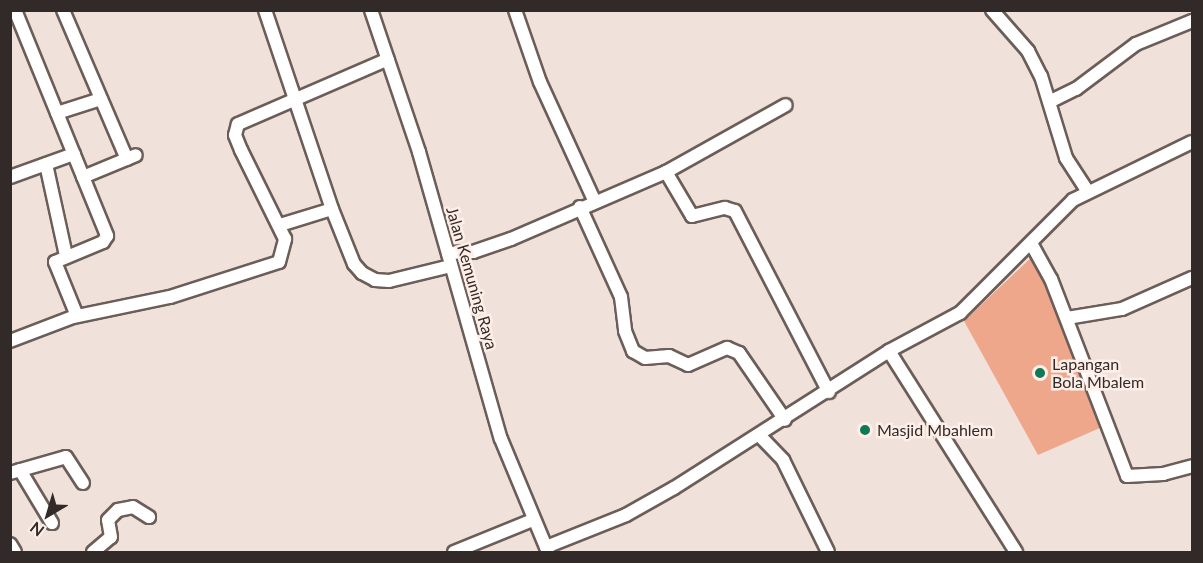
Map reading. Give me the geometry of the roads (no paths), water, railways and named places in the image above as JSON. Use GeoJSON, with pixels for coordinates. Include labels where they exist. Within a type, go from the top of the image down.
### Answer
{"type":"FeatureCollection","features":[{"type":"Feature","properties":{"kind":"street"},"geometry":{"type":"LineString","coordinates":[[15,10],[107,236],[101,243],[56,260],[55,267],[77,316]]}},
{"type":"Feature","properties":{"kind":"street"},"geometry":{"type":"LineString","coordinates":[[63,10],[101,99],[132,157],[83,177]]}},
{"type":"Feature","properties":{"kind":"street"},"geometry":{"type":"LineString","coordinates":[[265,10],[332,208],[354,264],[369,278],[389,281],[452,266]]}},
{"type":"Feature","properties":{"kind":"street","name":"Jalan Kemuning Raya"},"geometry":{"type":"LineString","coordinates":[[371,10],[452,266],[501,439],[547,550]]}},
{"type":"Feature","properties":{"kind":"street"},"geometry":{"type":"LineString","coordinates":[[515,10],[540,82],[595,202]]}},
{"type":"Feature","properties":{"kind":"street"},"geometry":{"type":"LineString","coordinates":[[992,10],[1028,51],[1051,101],[1065,158],[1087,190]]}},
{"type":"Feature","properties":{"kind":"street"},"geometry":{"type":"LineString","coordinates":[[1051,101],[1076,89],[1136,44],[1192,21]]}},
{"type":"Feature","properties":{"kind":"street"},"geometry":{"type":"LineString","coordinates":[[10,341],[77,316],[170,297],[276,263],[285,248],[280,225],[235,135],[242,120],[295,101],[388,59]]}},
{"type":"Feature","properties":{"kind":"street"},"geometry":{"type":"LineString","coordinates":[[57,113],[101,99]]}},
{"type":"Feature","properties":{"kind":"street"},"geometry":{"type":"LineString","coordinates":[[448,253],[483,249],[666,172],[786,105]]}},
{"type":"Feature","properties":{"kind":"street"},"geometry":{"type":"LineString","coordinates":[[547,550],[626,514],[785,420],[889,351],[949,320],[975,301],[1032,245],[1063,209],[1087,190],[1192,142]]}},
{"type":"Feature","properties":{"kind":"street"},"geometry":{"type":"LineString","coordinates":[[10,177],[74,154]]}},
{"type":"Feature","properties":{"kind":"street"},"geometry":{"type":"LineString","coordinates":[[46,165],[66,256]]}},
{"type":"Feature","properties":{"kind":"street"},"geometry":{"type":"LineString","coordinates":[[666,172],[692,216],[725,208],[735,211],[829,392]]}},
{"type":"Feature","properties":{"kind":"street"},"geometry":{"type":"LineString","coordinates":[[580,207],[606,270],[621,297],[625,331],[633,351],[645,358],[669,356],[688,365],[727,348],[739,353],[785,420]]}},
{"type":"Feature","properties":{"kind":"street"},"geometry":{"type":"LineString","coordinates":[[280,225],[332,208]]}},
{"type":"Feature","properties":{"kind":"street"},"geometry":{"type":"LineString","coordinates":[[1032,245],[1067,318],[1127,476],[1163,474],[1192,466]]}},
{"type":"Feature","properties":{"kind":"street"},"geometry":{"type":"LineString","coordinates":[[1067,318],[1122,309],[1192,278]]}},
{"type":"Feature","properties":{"kind":"street"},"geometry":{"type":"LineString","coordinates":[[889,351],[1016,552]]}},
{"type":"Feature","properties":{"kind":"street"},"geometry":{"type":"LineString","coordinates":[[759,435],[783,460],[828,552]]}},
{"type":"Feature","properties":{"kind":"street"},"geometry":{"type":"LineString","coordinates":[[52,523],[15,472],[66,458],[82,483]]}},
{"type":"Feature","properties":{"kind":"street"},"geometry":{"type":"LineString","coordinates":[[93,552],[111,537],[108,520],[118,510],[133,507],[149,517]]}},
{"type":"Feature","properties":{"kind":"street"},"geometry":{"type":"LineString","coordinates":[[454,552],[533,520]]}},
{"type":"Feature","properties":{"kind":"street"},"geometry":{"type":"LineString","coordinates":[[10,544],[15,552]]}},
{"type":"Feature","properties":{"kind":"place","name":"Lapangan Bola Mbalem"},"geometry":{"type":"Point","coordinates":[1040,373]}},
{"type":"Feature","properties":{"kind":"place","name":"Masjid Mbahlem"},"geometry":{"type":"Point","coordinates":[865,430]}}]}
